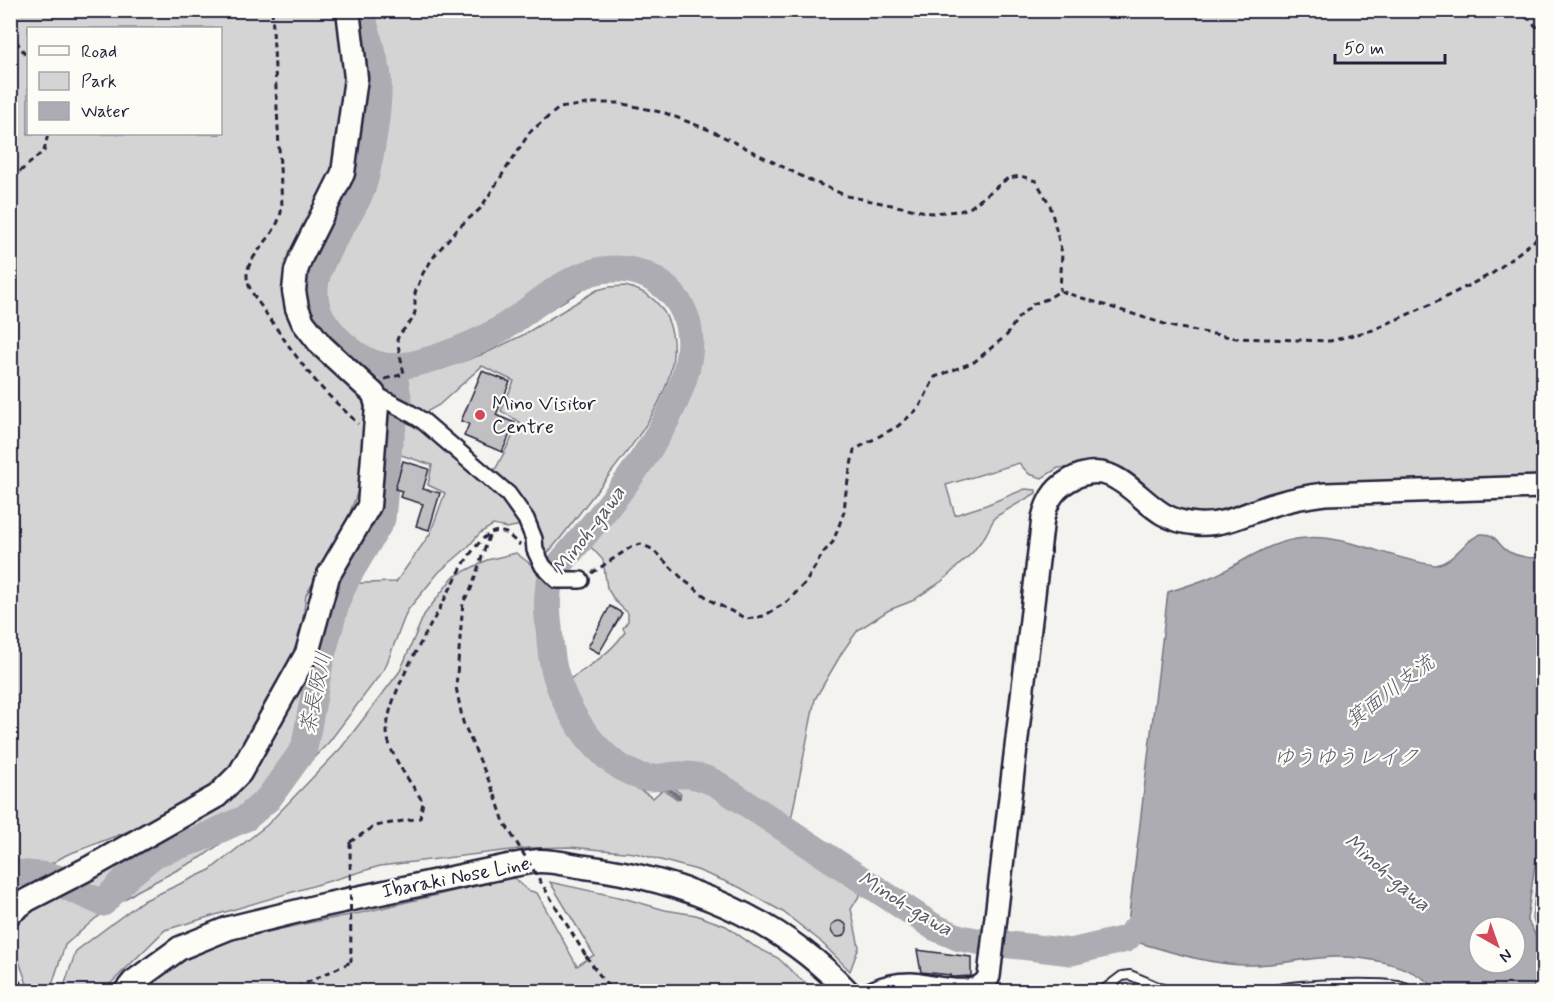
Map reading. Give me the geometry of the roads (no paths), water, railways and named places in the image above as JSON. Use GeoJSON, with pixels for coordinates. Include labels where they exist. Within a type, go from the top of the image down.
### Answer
{"type":"FeatureCollection","features":[{"type":"Feature","properties":{"kind":"main road"},"geometry":{"type":"LineString","coordinates":[[10,914],[27,900],[148,836],[217,796],[240,773],[308,653],[328,576],[369,506],[377,406],[390,396],[310,332],[301,318],[294,291],[296,271],[304,250],[343,173],[356,78],[348,10]]}},
{"type":"Feature","properties":{"kind":"main road","name":"Ibaraki Nose Line"},"geometry":{"type":"LineString","coordinates":[[125,992],[133,981],[180,948],[229,928],[331,904],[539,861],[617,871],[668,883],[703,896],[780,935],[818,964],[848,992]]}},
{"type":"Feature","properties":{"kind":"street"},"geometry":{"type":"LineString","coordinates":[[390,396],[444,439],[513,500],[526,519],[534,539],[535,550],[543,566],[557,580],[581,580]]}},
{"type":"Feature","properties":{"kind":"street"},"geometry":{"type":"LineString","coordinates":[[874,992],[884,987],[901,984],[969,991],[983,989],[989,976],[1043,518],[1048,501],[1058,489],[1073,478],[1084,475],[1110,476],[1124,482],[1170,518],[1200,525],[1228,521],[1272,505],[1313,496],[1539,487]]}},
{"type":"Feature","properties":{"kind":"lane"},"geometry":{"type":"LineString","coordinates":[[1101,992],[1122,976],[1130,975],[1170,992]]}},
{"type":"Feature","properties":{"kind":"lane"},"geometry":{"type":"LineString","coordinates":[[1269,992],[1278,988],[1334,984],[1395,985],[1411,992]]}},
{"type":"Feature","properties":{"kind":"water","name":"ゆうゆうレイク"},"geometry":{"type":"Polygon","coordinates":[[[1481,534],[1487,534],[1494,537],[1513,554],[1530,558],[1543,557],[1543,810],[1527,919],[1543,949],[1543,991],[1438,991],[1414,973],[1367,959],[1334,957],[1264,965],[1231,964],[1185,956],[1126,939],[1168,592],[1210,578],[1259,552],[1293,540],[1321,538],[1337,540],[1404,559],[1436,565],[1449,559],[1469,541],[1481,534]]]}},
{"type":"Feature","properties":{"kind":"waterway","name":"Minoh-gawa"},"geometry":{"type":"LineString","coordinates":[[363,10],[378,77],[378,102],[372,147],[363,186],[327,251],[319,268],[315,285],[316,303],[323,320],[342,343],[367,360],[385,366],[427,360],[475,343],[499,330],[573,280],[587,274],[612,269],[641,273],[658,282],[673,295],[688,326],[688,361],[676,400],[655,439],[629,478],[555,570],[550,583],[548,614],[554,669],[574,717],[595,745],[621,767],[641,777],[688,775],[717,784],[934,927],[960,938],[1071,952],[1126,939],[1152,912]]}},
{"type":"Feature","properties":{"kind":"waterway","name":"茶長阪川"},"geometry":{"type":"LineString","coordinates":[[10,875],[17,873],[60,879],[69,888],[103,903],[127,877],[155,854],[199,839],[246,818],[268,799],[304,749],[320,663],[337,600],[348,576],[382,519],[389,443],[399,402],[395,380],[388,367]]}},
{"type":"Feature","properties":{"kind":"waterway"},"geometry":{"type":"LineString","coordinates":[[654,778],[679,797]]}},
{"type":"Feature","properties":{"kind":"place","name":"Mino Visitor Centre"},"geometry":{"type":"Point","coordinates":[480,415]}},
{"type":"Feature","properties":{"kind":"water label","name":"箕面川支流"},"geometry":{"type":"Point","coordinates":[1390,692]}}]}
